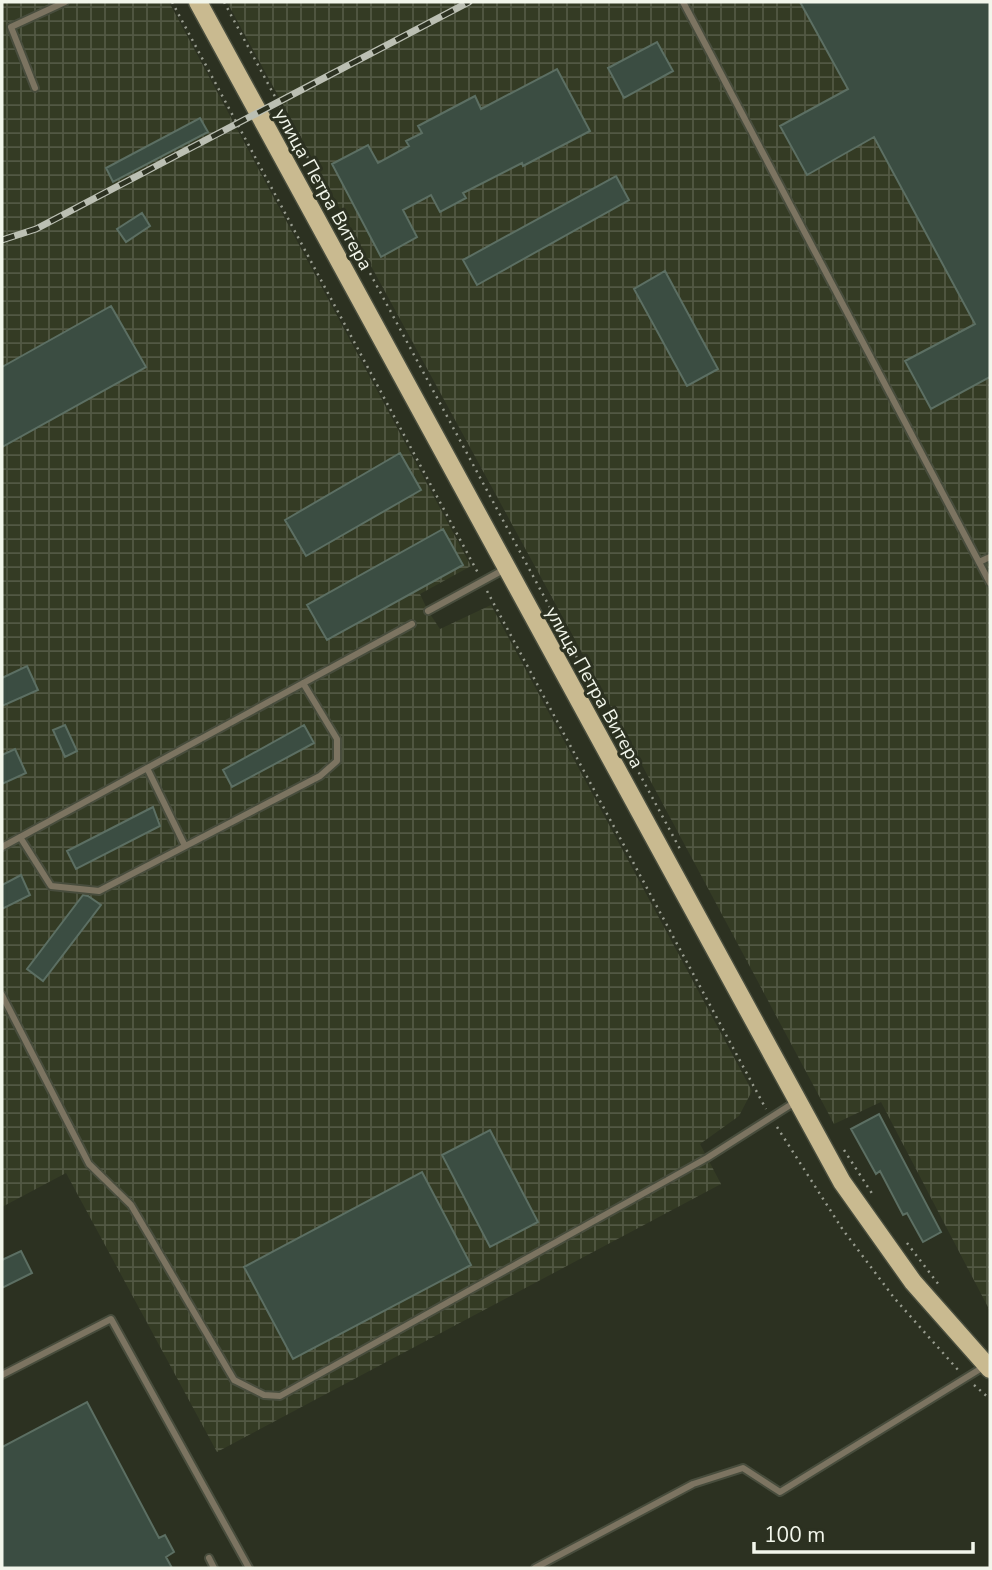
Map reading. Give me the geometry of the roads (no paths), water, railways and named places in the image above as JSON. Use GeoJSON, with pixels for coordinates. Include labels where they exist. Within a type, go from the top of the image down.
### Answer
{"type":"FeatureCollection","features":[{"type":"Feature","properties":{"kind":"main road","name":"улица Петра Витера"},"geometry":{"type":"LineString","coordinates":[[198,2],[842,1182],[914,1282],[988,1367]]}},
{"type":"Feature","properties":{"kind":"lane"},"geometry":{"type":"LineString","coordinates":[[36,88],[11,27],[65,2]]}},
{"type":"Feature","properties":{"kind":"lane"},"geometry":{"type":"LineString","coordinates":[[683,2],[990,583]]}},
{"type":"Feature","properties":{"kind":"lane"},"geometry":{"type":"LineString","coordinates":[[979,562],[990,557]]}},
{"type":"Feature","properties":{"kind":"lane"},"geometry":{"type":"LineString","coordinates":[[428,611],[506,568]]}},
{"type":"Feature","properties":{"kind":"lane"},"geometry":{"type":"LineString","coordinates":[[2,846],[412,624]]}},
{"type":"Feature","properties":{"kind":"lane"},"geometry":{"type":"LineString","coordinates":[[20,837],[51,886],[99,891],[320,776],[337,761],[337,739],[303,683]]}},
{"type":"Feature","properties":{"kind":"lane"},"geometry":{"type":"LineString","coordinates":[[147,768],[185,846]]}},
{"type":"Feature","properties":{"kind":"lane"},"geometry":{"type":"LineString","coordinates":[[2,995],[89,1164],[131,1205],[234,1380],[264,1395],[280,1396],[707,1158],[797,1101]]}},
{"type":"Feature","properties":{"kind":"lane"},"geometry":{"type":"LineString","coordinates":[[2,1375],[111,1319],[249,1568]]}},
{"type":"Feature","properties":{"kind":"lane"},"geometry":{"type":"LineString","coordinates":[[535,1568],[693,1484],[743,1468],[780,1492],[988,1367]]}},
{"type":"Feature","properties":{"kind":"lane"},"geometry":{"type":"LineString","coordinates":[[209,1558],[214,1568]]}},
{"type":"Feature","properties":{"kind":"railway"},"geometry":{"type":"LineString","coordinates":[[2,240],[36,229],[469,2]]}}]}
